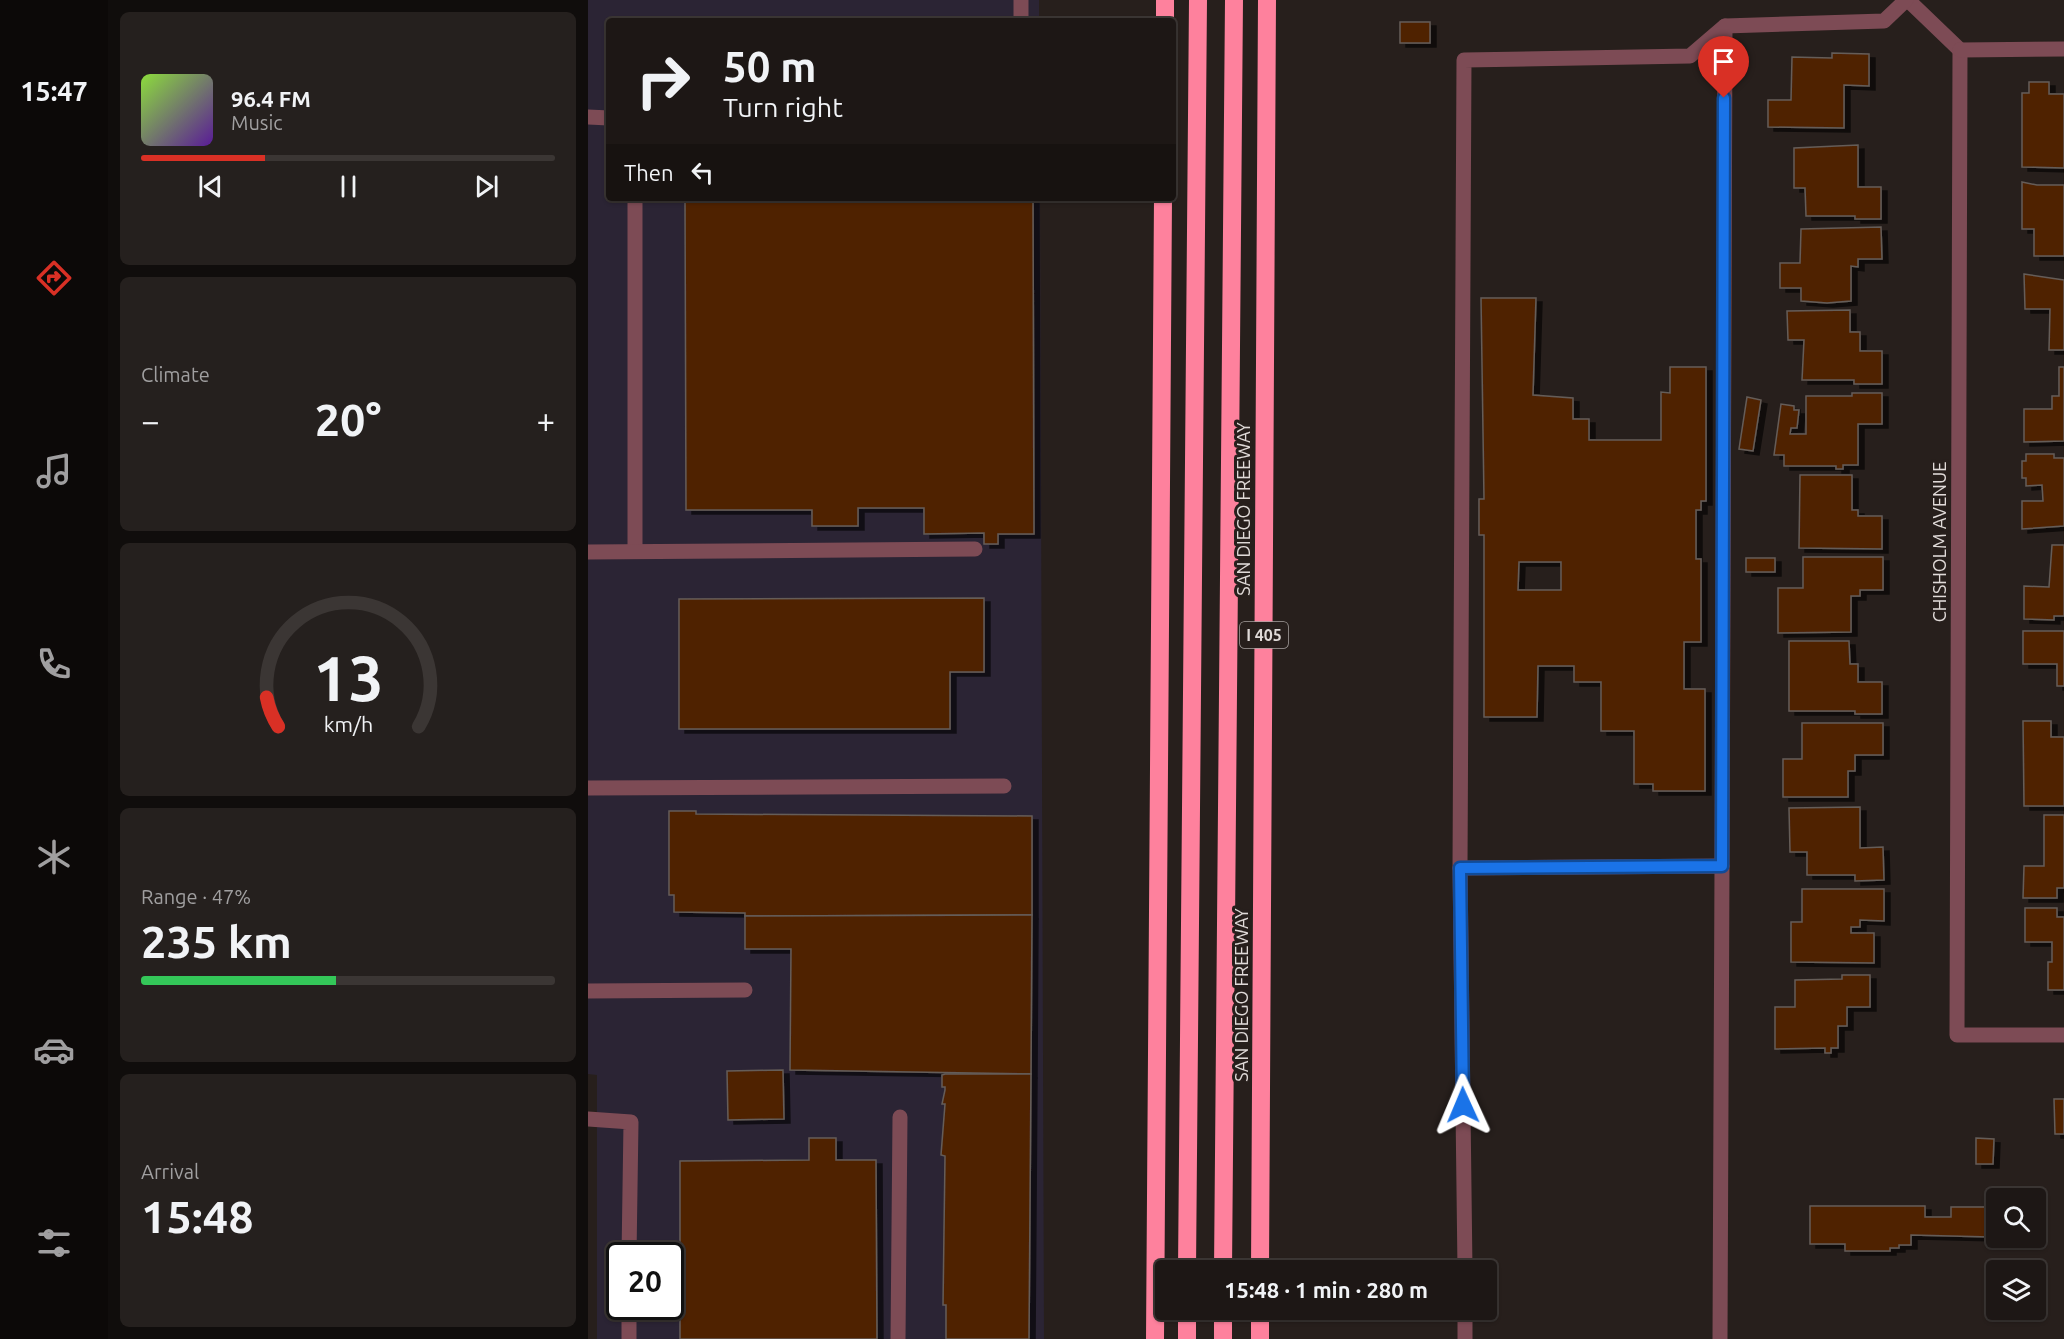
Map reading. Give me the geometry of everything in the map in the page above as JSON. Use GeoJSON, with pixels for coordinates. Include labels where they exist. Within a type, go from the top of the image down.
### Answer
{"type":"FeatureCollection","features":[{"type":"Feature","properties":{"kind":"highway"},"geometry":{"type":"LineString","coordinates":[[1165,0],[1165,18]]}},
{"type":"Feature","properties":{"kind":"highway"},"geometry":{"type":"LineString","coordinates":[[1187,1260],[1198,0]]}},
{"type":"Feature","properties":{"kind":"highway"},"geometry":{"type":"LineString","coordinates":[[1223,1260],[1234,0]]}},
{"type":"Feature","properties":{"kind":"highway","name":"SAN DIEGO FREEWAY"},"geometry":{"type":"LineString","coordinates":[[1260,1260],[1267,0]]}},
{"type":"Feature","properties":{"kind":"highway"},"geometry":{"type":"LineString","coordinates":[[1155,1339],[1163,201]]}},
{"type":"Feature","properties":{"kind":"highway"},"geometry":{"type":"LineString","coordinates":[[1187,1320],[1187,1339]]}},
{"type":"Feature","properties":{"kind":"highway"},"geometry":{"type":"LineString","coordinates":[[1222,1339],[1223,1320]]}},
{"type":"Feature","properties":{"kind":"highway"},"geometry":{"type":"LineString","coordinates":[[1260,1320],[1260,1339]]}},
{"type":"Feature","properties":{"kind":"street"},"geometry":{"type":"LineString","coordinates":[[1021,0],[1021,18]]}},
{"type":"Feature","properties":{"kind":"street"},"geometry":{"type":"LineString","coordinates":[[1465,1260],[1460,868],[1464,60],[1690,56],[1725,26],[1884,21],[1907,0],[1960,50],[2064,49]]}},
{"type":"Feature","properties":{"kind":"street"},"geometry":{"type":"LineString","coordinates":[[1720,1339],[1725,26]]}},
{"type":"Feature","properties":{"kind":"street","name":"CHISHOLM AVENUE"},"geometry":{"type":"LineString","coordinates":[[1960,50],[1957,1035],[2064,1035]]}},
{"type":"Feature","properties":{"kind":"street"},"geometry":{"type":"LineString","coordinates":[[588,117],[606,118]]}},
{"type":"Feature","properties":{"kind":"street"},"geometry":{"type":"LineString","coordinates":[[635,201],[635,550]]}},
{"type":"Feature","properties":{"kind":"street"},"geometry":{"type":"LineString","coordinates":[[588,552],[975,549]]}},
{"type":"Feature","properties":{"kind":"street"},"geometry":{"type":"LineString","coordinates":[[588,788],[1004,786]]}},
{"type":"Feature","properties":{"kind":"street"},"geometry":{"type":"LineString","coordinates":[[1460,868],[1722,866]]}},
{"type":"Feature","properties":{"kind":"street"},"geometry":{"type":"LineString","coordinates":[[588,991],[745,990]]}},
{"type":"Feature","properties":{"kind":"street"},"geometry":{"type":"LineString","coordinates":[[898,1339],[900,1117]]}},
{"type":"Feature","properties":{"kind":"street"},"geometry":{"type":"LineString","coordinates":[[588,1119],[631,1122],[629,1242]]}},
{"type":"Feature","properties":{"kind":"street"},"geometry":{"type":"LineString","coordinates":[[629,1320],[629,1339]]}},
{"type":"Feature","properties":{"kind":"street"},"geometry":{"type":"LineString","coordinates":[[1465,1320],[1466,1339]]}},
{"type":"Feature","properties":{"kind":"shaded area"},"geometry":{"type":"Polygon","coordinates":[[[588,0],[1039,0],[1039,18],[606,18],[606,201],[1040,201],[1044,1339],[597,1339],[597,1075],[588,1074],[588,0]]]}},
{"type":"Feature","properties":{"kind":"building"},"geometry":{"type":"Polygon","coordinates":[[[1400,22],[1430,22],[1430,43],[1400,43],[1400,22]]]}},
{"type":"Feature","properties":{"kind":"building"},"geometry":{"type":"Polygon","coordinates":[[[1832,53],[1869,54],[1869,86],[1844,85],[1844,128],[1768,127],[1768,100],[1791,100],[1792,57],[1832,58],[1832,53]]]}},
{"type":"Feature","properties":{"kind":"building"},"geometry":{"type":"Polygon","coordinates":[[[2029,82],[2049,82],[2049,94],[2064,94],[2064,168],[2022,167],[2022,93],[2029,93],[2029,82]]]}},
{"type":"Feature","properties":{"kind":"building"},"geometry":{"type":"Polygon","coordinates":[[[1858,145],[1858,187],[1881,187],[1881,219],[1855,219],[1855,216],[1806,216],[1805,188],[1794,188],[1794,148],[1858,145]]]}},
{"type":"Feature","properties":{"kind":"building"},"geometry":{"type":"Polygon","coordinates":[[[2022,182],[2037,185],[2064,185],[2064,256],[2034,256],[2034,229],[2022,229],[2022,182]]]}},
{"type":"Feature","properties":{"kind":"building"},"geometry":{"type":"Polygon","coordinates":[[[685,201],[1033,201],[1034,534],[998,534],[998,544],[984,544],[984,533],[924,534],[924,508],[858,508],[858,526],[812,526],[812,510],[686,510],[685,201]]]}},
{"type":"Feature","properties":{"kind":"building"},"geometry":{"type":"Polygon","coordinates":[[[1881,227],[1882,259],[1858,259],[1858,267],[1851,266],[1851,301],[1827,303],[1801,301],[1801,288],[1780,288],[1780,263],[1800,263],[1801,229],[1881,227]]]}},
{"type":"Feature","properties":{"kind":"building"},"geometry":{"type":"Polygon","coordinates":[[[2024,274],[2064,280],[2064,350],[2049,350],[2050,309],[2025,309],[2024,274]]]}},
{"type":"Feature","properties":{"kind":"building"},"geometry":{"type":"Polygon","coordinates":[[[1481,298],[1536,298],[1533,395],[1573,398],[1573,419],[1589,419],[1589,440],[1661,440],[1661,392],[1670,393],[1670,367],[1706,367],[1706,501],[1701,501],[1701,510],[1696,510],[1696,559],[1701,559],[1701,642],[1684,642],[1684,689],[1705,689],[1705,791],[1653,791],[1653,784],[1634,784],[1634,731],[1601,731],[1601,682],[1574,682],[1574,666],[1538,666],[1537,717],[1484,717],[1484,535],[1479,535],[1479,499],[1484,499],[1481,298]],[[1519,562],[1518,590],[1561,590],[1561,562],[1519,562]]]}},
{"type":"Feature","properties":{"kind":"building"},"geometry":{"type":"Polygon","coordinates":[[[1850,310],[1850,332],[1860,332],[1860,351],[1882,351],[1882,384],[1854,384],[1854,380],[1802,380],[1804,340],[1788,340],[1787,311],[1850,310]]]}},
{"type":"Feature","properties":{"kind":"building"},"geometry":{"type":"Polygon","coordinates":[[[2059,367],[2064,367],[2064,441],[2024,442],[2024,409],[2052,409],[2052,396],[2059,396],[2059,367]]]}},
{"type":"Feature","properties":{"kind":"building"},"geometry":{"type":"Polygon","coordinates":[[[1852,393],[1882,393],[1882,424],[1858,424],[1858,465],[1843,465],[1843,469],[1836,469],[1836,466],[1784,466],[1784,455],[1774,455],[1781,404],[1794,406],[1794,410],[1799,410],[1797,428],[1791,428],[1790,434],[1806,434],[1806,396],[1852,396],[1852,393]]]}},
{"type":"Feature","properties":{"kind":"building"},"geometry":{"type":"Polygon","coordinates":[[[1747,397],[1761,400],[1753,451],[1739,449],[1747,397]]]}},
{"type":"Feature","properties":{"kind":"building"},"geometry":{"type":"Polygon","coordinates":[[[2026,454],[2054,454],[2054,458],[2064,458],[2064,526],[2022,529],[2022,501],[2043,501],[2042,485],[2026,486],[2026,478],[2022,478],[2022,461],[2026,461],[2026,454]]]}},
{"type":"Feature","properties":{"kind":"building"},"geometry":{"type":"Polygon","coordinates":[[[1800,475],[1852,475],[1852,510],[1858,510],[1858,516],[1882,516],[1882,549],[1799,548],[1800,475]]]}},
{"type":"Feature","properties":{"kind":"building"},"geometry":{"type":"Polygon","coordinates":[[[2052,545],[2064,545],[2064,616],[2054,616],[2054,620],[2024,619],[2024,586],[2049,587],[2052,545]]]}},
{"type":"Feature","properties":{"kind":"building"},"geometry":{"type":"Polygon","coordinates":[[[1803,557],[1883,557],[1883,590],[1860,590],[1860,596],[1851,596],[1851,632],[1778,633],[1778,588],[1803,588],[1803,557]]]}},
{"type":"Feature","properties":{"kind":"building"},"geometry":{"type":"Polygon","coordinates":[[[1746,558],[1775,558],[1775,572],[1746,572],[1746,558]]]}},
{"type":"Feature","properties":{"kind":"building"},"geometry":{"type":"Polygon","coordinates":[[[984,598],[984,672],[950,672],[950,729],[679,729],[679,599],[984,598]]]}},
{"type":"Feature","properties":{"kind":"building"},"geometry":{"type":"Polygon","coordinates":[[[2023,631],[2064,631],[2064,686],[2057,686],[2057,664],[2023,664],[2023,631]]]}},
{"type":"Feature","properties":{"kind":"building"},"geometry":{"type":"Polygon","coordinates":[[[1789,641],[1849,641],[1850,664],[1858,664],[1858,682],[1882,682],[1882,714],[1855,714],[1855,711],[1789,711],[1789,641]]]}},
{"type":"Feature","properties":{"kind":"building"},"geometry":{"type":"Polygon","coordinates":[[[2023,721],[2051,721],[2051,737],[2064,737],[2064,806],[2024,806],[2023,721]]]}},
{"type":"Feature","properties":{"kind":"building"},"geometry":{"type":"Polygon","coordinates":[[[1802,723],[1883,723],[1883,755],[1855,755],[1855,771],[1848,771],[1848,797],[1783,797],[1783,759],[1802,759],[1802,723]]]}},
{"type":"Feature","properties":{"kind":"building"},"geometry":{"type":"Polygon","coordinates":[[[1860,807],[1860,848],[1883,847],[1884,880],[1855,881],[1855,875],[1807,875],[1807,852],[1790,852],[1789,808],[1860,807]]]}},
{"type":"Feature","properties":{"kind":"building"},"geometry":{"type":"Polygon","coordinates":[[[669,811],[696,811],[696,814],[1032,816],[1032,915],[745,916],[745,913],[674,912],[674,895],[669,895],[669,811]]]}},
{"type":"Feature","properties":{"kind":"building"},"geometry":{"type":"Polygon","coordinates":[[[2044,815],[2064,815],[2064,888],[2057,888],[2057,898],[2023,898],[2024,866],[2044,866],[2044,815]]]}},
{"type":"Feature","properties":{"kind":"building"},"geometry":{"type":"Polygon","coordinates":[[[1802,889],[1884,889],[1884,921],[1860,920],[1860,927],[1851,927],[1851,933],[1874,933],[1874,963],[1791,962],[1791,922],[1802,922],[1802,889]]]}},
{"type":"Feature","properties":{"kind":"building"},"geometry":{"type":"Polygon","coordinates":[[[2025,908],[2057,908],[2057,917],[2064,917],[2064,990],[2048,990],[2048,962],[2052,962],[2052,942],[2025,942],[2025,908]]]}},
{"type":"Feature","properties":{"kind":"building"},"geometry":{"type":"Polygon","coordinates":[[[1032,915],[1031,1074],[790,1070],[791,949],[745,949],[745,916],[1032,915]]]}},
{"type":"Feature","properties":{"kind":"building"},"geometry":{"type":"Polygon","coordinates":[[[1842,975],[1870,975],[1870,1007],[1847,1007],[1847,1026],[1838,1026],[1838,1048],[1831,1048],[1831,1053],[1825,1053],[1825,1048],[1775,1049],[1775,1007],[1795,1007],[1795,980],[1842,979],[1842,975]]]}},
{"type":"Feature","properties":{"kind":"building"},"geometry":{"type":"Polygon","coordinates":[[[783,1070],[784,1119],[728,1120],[727,1071],[783,1070]]]}},
{"type":"Feature","properties":{"kind":"building"},"geometry":{"type":"Polygon","coordinates":[[[1031,1074],[1029,1339],[946,1339],[946,1305],[943,1305],[945,1156],[941,1155],[945,1104],[942,1104],[945,1087],[942,1087],[942,1075],[1031,1074]]]}},
{"type":"Feature","properties":{"kind":"building"},"geometry":{"type":"Polygon","coordinates":[[[2054,1099],[2064,1099],[2064,1134],[2055,1134],[2054,1099]]]}},
{"type":"Feature","properties":{"kind":"building"},"geometry":{"type":"Polygon","coordinates":[[[809,1138],[836,1138],[836,1160],[876,1160],[877,1339],[680,1339],[680,1320],[684,1320],[684,1242],[680,1242],[680,1161],[809,1160],[809,1138]]]}},
{"type":"Feature","properties":{"kind":"building"},"geometry":{"type":"Polygon","coordinates":[[[1976,1138],[1994,1139],[1993,1164],[1976,1164],[1976,1138]]]}},
{"type":"Feature","properties":{"kind":"building"},"geometry":{"type":"Polygon","coordinates":[[[1810,1206],[1925,1206],[1925,1217],[1951,1217],[1951,1207],[1986,1207],[1986,1237],[1911,1235],[1911,1245],[1899,1245],[1899,1248],[1890,1248],[1890,1251],[1845,1251],[1845,1244],[1810,1244],[1810,1206]]]}},
{"type":"Feature","properties":{"kind":"route"},"geometry":{"type":"LineString","coordinates":[[1463,1105],[1460,868],[1722,866],[1724,98]]}}]}
